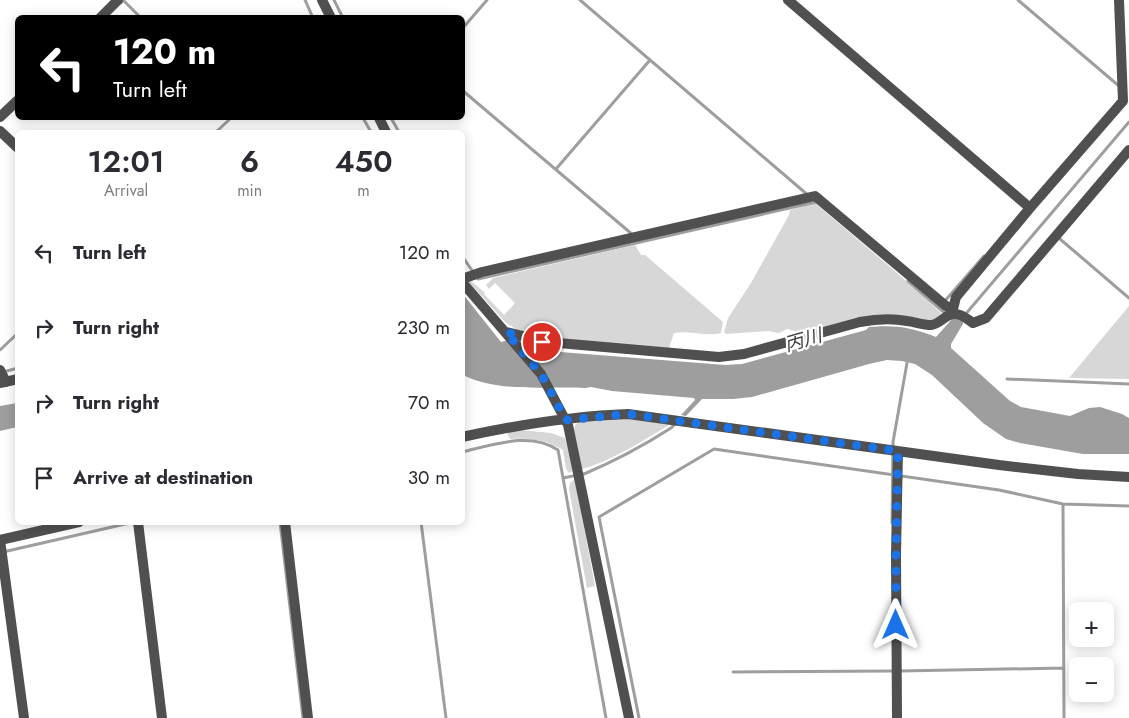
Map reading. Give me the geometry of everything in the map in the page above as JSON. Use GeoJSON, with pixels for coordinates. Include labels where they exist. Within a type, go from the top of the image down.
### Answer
{"type":"FeatureCollection","features":[{"type":"Feature","properties":{"kind":"street"},"geometry":{"type":"LineString","coordinates":[[103,15],[118,0]]}},
{"type":"Feature","properties":{"kind":"street"},"geometry":{"type":"LineString","coordinates":[[322,0],[330,15]]}},
{"type":"Feature","properties":{"kind":"street"},"geometry":{"type":"LineString","coordinates":[[788,0],[1028,206]]}},
{"type":"Feature","properties":{"kind":"street"},"geometry":{"type":"LineString","coordinates":[[508,335],[547,342],[719,357],[744,354],[869,320],[899,319],[929,325],[937,324],[952,312],[956,297],[961,290],[1028,206],[1124,102],[1119,0]]}},
{"type":"Feature","properties":{"kind":"street"},"geometry":{"type":"LineString","coordinates":[[0,117],[15,103]]}},
{"type":"Feature","properties":{"kind":"street"},"geometry":{"type":"LineString","coordinates":[[0,130],[15,145]]}},
{"type":"Feature","properties":{"kind":"street"},"geometry":{"type":"LineString","coordinates":[[629,718],[573,442],[564,417],[541,374],[508,335],[469,277],[815,196],[952,312],[973,323],[986,318],[1129,150]]}},
{"type":"Feature","properties":{"kind":"street"},"geometry":{"type":"LineString","coordinates":[[2,377],[15,379]]}},
{"type":"Feature","properties":{"kind":"street"},"geometry":{"type":"LineString","coordinates":[[465,436],[564,417],[628,414],[1056,472],[1129,477]]}},
{"type":"Feature","properties":{"kind":"street"},"geometry":{"type":"LineString","coordinates":[[895,451],[897,477],[897,718]]}},
{"type":"Feature","properties":{"kind":"street"},"geometry":{"type":"LineString","coordinates":[[24,718],[1,546],[69,525]]}},
{"type":"Feature","properties":{"kind":"street"},"geometry":{"type":"LineString","coordinates":[[138,525],[162,718]]}},
{"type":"Feature","properties":{"kind":"street"},"geometry":{"type":"LineString","coordinates":[[285,525],[308,718]]}},
{"type":"Feature","properties":{"kind":"shaded area"},"geometry":{"type":"Polygon","coordinates":[[[815,203],[918,291],[943,315],[933,320],[915,318],[799,336],[794,331],[787,329],[779,333],[769,331],[726,334],[724,332],[728,318],[751,283],[790,210],[815,203]]]}},
{"type":"Feature","properties":{"kind":"shaded area"},"geometry":{"type":"Polygon","coordinates":[[[635,245],[641,255],[645,255],[723,322],[721,333],[674,333],[669,348],[551,339],[519,331],[505,322],[468,281],[470,280],[485,293],[504,315],[515,303],[495,283],[489,289],[486,285],[493,278],[635,245]]]}},
{"type":"Feature","properties":{"kind":"shaded area"},"geometry":{"type":"Polygon","coordinates":[[[465,297],[501,342],[516,338],[535,350],[725,365],[742,364],[866,330],[869,327],[887,326],[903,328],[936,337],[953,318],[959,318],[963,321],[963,324],[951,344],[951,348],[1010,401],[1021,407],[1070,416],[1089,408],[1100,407],[1122,414],[1129,418],[1129,454],[1083,454],[1006,439],[983,423],[932,375],[915,364],[902,361],[887,360],[869,364],[752,397],[702,399],[686,416],[681,415],[695,400],[694,398],[612,391],[591,387],[522,388],[477,381],[465,376],[465,297]]]}},
{"type":"Feature","properties":{"kind":"shaded area"},"geometry":{"type":"Polygon","coordinates":[[[1129,306],[1129,379],[1069,378],[1129,306]]]}},
{"type":"Feature","properties":{"kind":"shaded area"},"geometry":{"type":"Polygon","coordinates":[[[15,403],[15,427],[0,431],[0,406],[15,403]]]}},
{"type":"Feature","properties":{"kind":"shaded area"},"geometry":{"type":"Polygon","coordinates":[[[628,418],[671,424],[617,455],[582,469],[574,430],[575,425],[579,422],[628,418]]]}},
{"type":"Feature","properties":{"kind":"shaded area"},"geometry":{"type":"Polygon","coordinates":[[[521,430],[551,433],[565,438],[574,470],[569,473],[566,469],[563,450],[557,446],[537,440],[510,439],[507,433],[509,431],[521,430]]]}},
{"type":"Feature","properties":{"kind":"shaded area"},"geometry":{"type":"Polygon","coordinates":[[[575,479],[595,586],[587,588],[569,489],[570,483],[575,479]]]}},
{"type":"Feature","properties":{"kind":"waterway"},"geometry":{"type":"LineString","coordinates":[[121,3],[123,0],[138,15]]}},
{"type":"Feature","properties":{"kind":"waterway"},"geometry":{"type":"LineString","coordinates":[[305,0],[312,15]]}},
{"type":"Feature","properties":{"kind":"waterway"},"geometry":{"type":"LineString","coordinates":[[334,0],[342,15]]}},
{"type":"Feature","properties":{"kind":"waterway"},"geometry":{"type":"LineString","coordinates":[[465,26],[487,0]]}},
{"type":"Feature","properties":{"kind":"waterway"},"geometry":{"type":"LineString","coordinates":[[580,0],[809,196]]}},
{"type":"Feature","properties":{"kind":"waterway"},"geometry":{"type":"LineString","coordinates":[[1018,0],[1119,86]]}},
{"type":"Feature","properties":{"kind":"waterway"},"geometry":{"type":"LineString","coordinates":[[556,169],[650,60]]}},
{"type":"Feature","properties":{"kind":"waterway"},"geometry":{"type":"LineString","coordinates":[[465,93],[633,235]]}},
{"type":"Feature","properties":{"kind":"waterway"},"geometry":{"type":"LineString","coordinates":[[218,130],[229,120]]}},
{"type":"Feature","properties":{"kind":"waterway"},"geometry":{"type":"LineString","coordinates":[[364,120],[370,130]]}},
{"type":"Feature","properties":{"kind":"waterway"},"geometry":{"type":"LineString","coordinates":[[392,120],[398,130]]}},
{"type":"Feature","properties":{"kind":"waterway"},"geometry":{"type":"LineString","coordinates":[[964,316],[1129,122]]}},
{"type":"Feature","properties":{"kind":"waterway"},"geometry":{"type":"LineString","coordinates":[[465,260],[478,279],[816,202]]}},
{"type":"Feature","properties":{"kind":"waterway"},"geometry":{"type":"LineString","coordinates":[[1060,239],[1129,298]]}},
{"type":"Feature","properties":{"kind":"waterway"},"geometry":{"type":"LineString","coordinates":[[944,302],[984,256]]}},
{"type":"Feature","properties":{"kind":"waterway"},"geometry":{"type":"LineString","coordinates":[[908,281],[947,315]]}},
{"type":"Feature","properties":{"kind":"waterway"},"geometry":{"type":"LineString","coordinates":[[0,350],[15,336]]}},
{"type":"Feature","properties":{"kind":"waterway"},"geometry":{"type":"LineString","coordinates":[[892,523],[893,442],[907,363]]}},
{"type":"Feature","properties":{"kind":"waterway"},"geometry":{"type":"LineString","coordinates":[[3,372],[15,369]]}},
{"type":"Feature","properties":{"kind":"waterway"},"geometry":{"type":"LineString","coordinates":[[1007,379],[1129,384]]}},
{"type":"Feature","properties":{"kind":"waterway"},"geometry":{"type":"LineString","coordinates":[[584,474],[639,447],[675,424]]}},
{"type":"Feature","properties":{"kind":"waterway"},"geometry":{"type":"LineString","coordinates":[[465,451],[498,443],[523,440],[547,444],[558,450],[606,718]]}},
{"type":"Feature","properties":{"kind":"waterway"},"geometry":{"type":"LineString","coordinates":[[639,718],[599,517],[714,449],[999,490],[1063,504],[1129,506]]}},
{"type":"Feature","properties":{"kind":"waterway"},"geometry":{"type":"LineString","coordinates":[[563,478],[573,476]]}},
{"type":"Feature","properties":{"kind":"waterway"},"geometry":{"type":"LineString","coordinates":[[1063,504],[1064,718]]}},
{"type":"Feature","properties":{"kind":"waterway"},"geometry":{"type":"LineString","coordinates":[[3,552],[121,525]]}},
{"type":"Feature","properties":{"kind":"waterway"},"geometry":{"type":"LineString","coordinates":[[280,525],[303,718]]}},
{"type":"Feature","properties":{"kind":"waterway"},"geometry":{"type":"LineString","coordinates":[[421,525],[446,718]]}},
{"type":"Feature","properties":{"kind":"waterway"},"geometry":{"type":"LineString","coordinates":[[900,671],[1064,668]]}},
{"type":"Feature","properties":{"kind":"waterway"},"geometry":{"type":"LineString","coordinates":[[733,672],[894,671]]}},
{"type":"Feature","properties":{"kind":"route"},"geometry":{"type":"LineString","coordinates":[[542,342],[506,332],[541,374],[566,420],[628,414],[898,451],[896,625]]}},
{"type":"Feature","properties":{"kind":"water label","name":"丙川"},"geometry":{"type":"Point","coordinates":[803,340]}}]}
